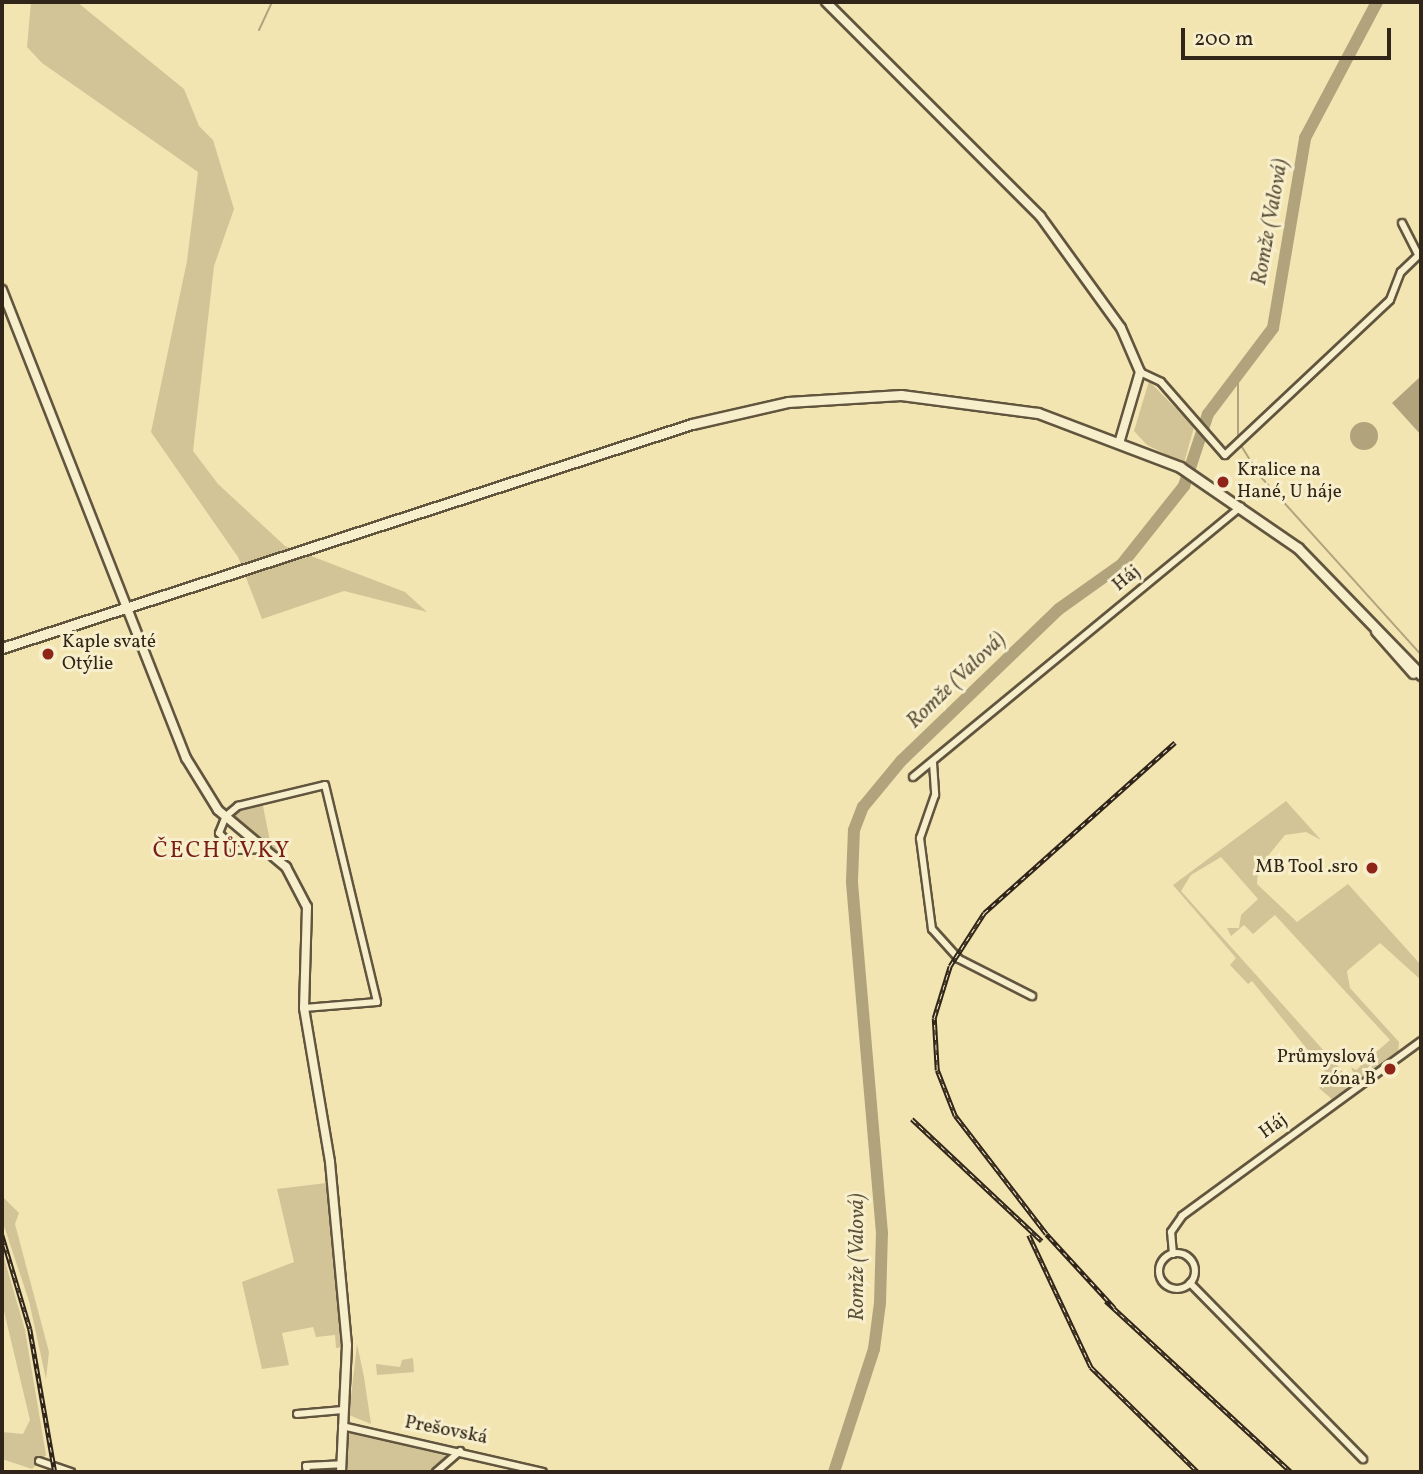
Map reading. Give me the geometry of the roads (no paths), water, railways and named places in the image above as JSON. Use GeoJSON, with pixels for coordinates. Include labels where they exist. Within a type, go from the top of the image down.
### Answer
{"type":"FeatureCollection","features":[{"type":"Feature","properties":{"kind":"main road"},"geometry":{"type":"LineString","coordinates":[[2,648],[692,424],[788,402],[947,397],[1023,409],[1120,440],[1201,479],[1242,505],[1359,607],[1421,678]]}},
{"type":"Feature","properties":{"kind":"street"},"geometry":{"type":"LineString","coordinates":[[826,2],[1040,216],[1121,328],[1140,372],[1120,440]]}},
{"type":"Feature","properties":{"kind":"street"},"geometry":{"type":"LineString","coordinates":[[1140,372],[1158,380],[1225,455],[1390,300],[1420,253],[1402,223]]}},
{"type":"Feature","properties":{"kind":"street"},"geometry":{"type":"LineString","coordinates":[[2,290],[124,609],[186,758],[226,816],[269,849],[290,873],[308,912],[303,1008],[333,1205],[347,1345],[341,1468],[306,1466],[307,1472]]}},
{"type":"Feature","properties":{"kind":"street","name":"Háj"},"geometry":{"type":"LineString","coordinates":[[913,777],[1242,505]]}},
{"type":"Feature","properties":{"kind":"street"},"geometry":{"type":"LineString","coordinates":[[934,761],[935,795],[920,838],[932,929],[956,957],[1032,996]]}},
{"type":"Feature","properties":{"kind":"street"},"geometry":{"type":"LineString","coordinates":[[269,849],[237,851],[219,833],[226,816],[238,806],[321,783],[328,789],[377,1002],[303,1008]]}},
{"type":"Feature","properties":{"kind":"street","name":"Háj"},"geometry":{"type":"LineString","coordinates":[[1172,1254],[1171,1232],[1182,1216],[1421,1041]]}},
{"type":"Feature","properties":{"kind":"street"},"geometry":{"type":"LineString","coordinates":[[1190,1283],[1174,1289],[1161,1279],[1160,1265],[1172,1254],[1191,1261],[1190,1283],[1349,1450],[1363,1459]]}},
{"type":"Feature","properties":{"kind":"street"},"geometry":{"type":"LineString","coordinates":[[297,1414],[344,1410]]}},
{"type":"Feature","properties":{"kind":"street","name":"Prešovská"},"geometry":{"type":"LineString","coordinates":[[342,1426],[543,1472]]}},
{"type":"Feature","properties":{"kind":"street"},"geometry":{"type":"LineString","coordinates":[[436,1472],[460,1451]]}},
{"type":"Feature","properties":{"kind":"street"},"geometry":{"type":"LineString","coordinates":[[39,1461],[71,1472]]}},
{"type":"Feature","properties":{"kind":"waterway"},"geometry":{"type":"LineString","coordinates":[[259,30],[272,2]]}},
{"type":"Feature","properties":{"kind":"waterway","name":"Romže (Valová)"},"geometry":{"type":"LineString","coordinates":[[834,1472],[874,1349],[880,1303],[882,1233],[852,881],[854,830],[863,807],[901,761],[1059,609],[1122,564],[1184,486],[1208,414],[1273,328],[1305,138],[1377,2]]}},
{"type":"Feature","properties":{"kind":"waterway"},"geometry":{"type":"LineString","coordinates":[[1238,374],[1238,439]]}},
{"type":"Feature","properties":{"kind":"waterway"},"geometry":{"type":"LineString","coordinates":[[1240,444],[1261,477],[1421,655]]}},
{"type":"Feature","properties":{"kind":"railway"},"geometry":{"type":"LineString","coordinates":[[1114,1308],[1046,1234],[955,1116],[937,1070],[934,1018],[950,966],[984,913],[1175,742]]}},
{"type":"Feature","properties":{"kind":"railway"},"geometry":{"type":"LineString","coordinates":[[912,1119],[1042,1241]]}},
{"type":"Feature","properties":{"kind":"railway"},"geometry":{"type":"LineString","coordinates":[[2,1235],[30,1329],[55,1472]]}},
{"type":"Feature","properties":{"kind":"railway"},"geometry":{"type":"LineString","coordinates":[[1029,1235],[1091,1367],[1198,1472]]}},
{"type":"Feature","properties":{"kind":"railway"},"geometry":{"type":"LineString","coordinates":[[1106,1301],[1291,1472]]}},
{"type":"Feature","properties":{"kind":"place","name":"Kralice na Hané, U háje"},"geometry":{"type":"Point","coordinates":[1223,482]}},
{"type":"Feature","properties":{"kind":"place","name":"Kaple svaté Otýlie"},"geometry":{"type":"Point","coordinates":[48,654]}},
{"type":"Feature","properties":{"kind":"place","name":"MB Tool .sro"},"geometry":{"type":"Point","coordinates":[1372,868]}},
{"type":"Feature","properties":{"kind":"place","name":"Průmyslová zóna B"},"geometry":{"type":"Point","coordinates":[1390,1069]}},
{"type":"Feature","properties":{"kind":"district","name":"ČECHŮVKY"},"geometry":{"type":"Point","coordinates":[222,851]}}]}
